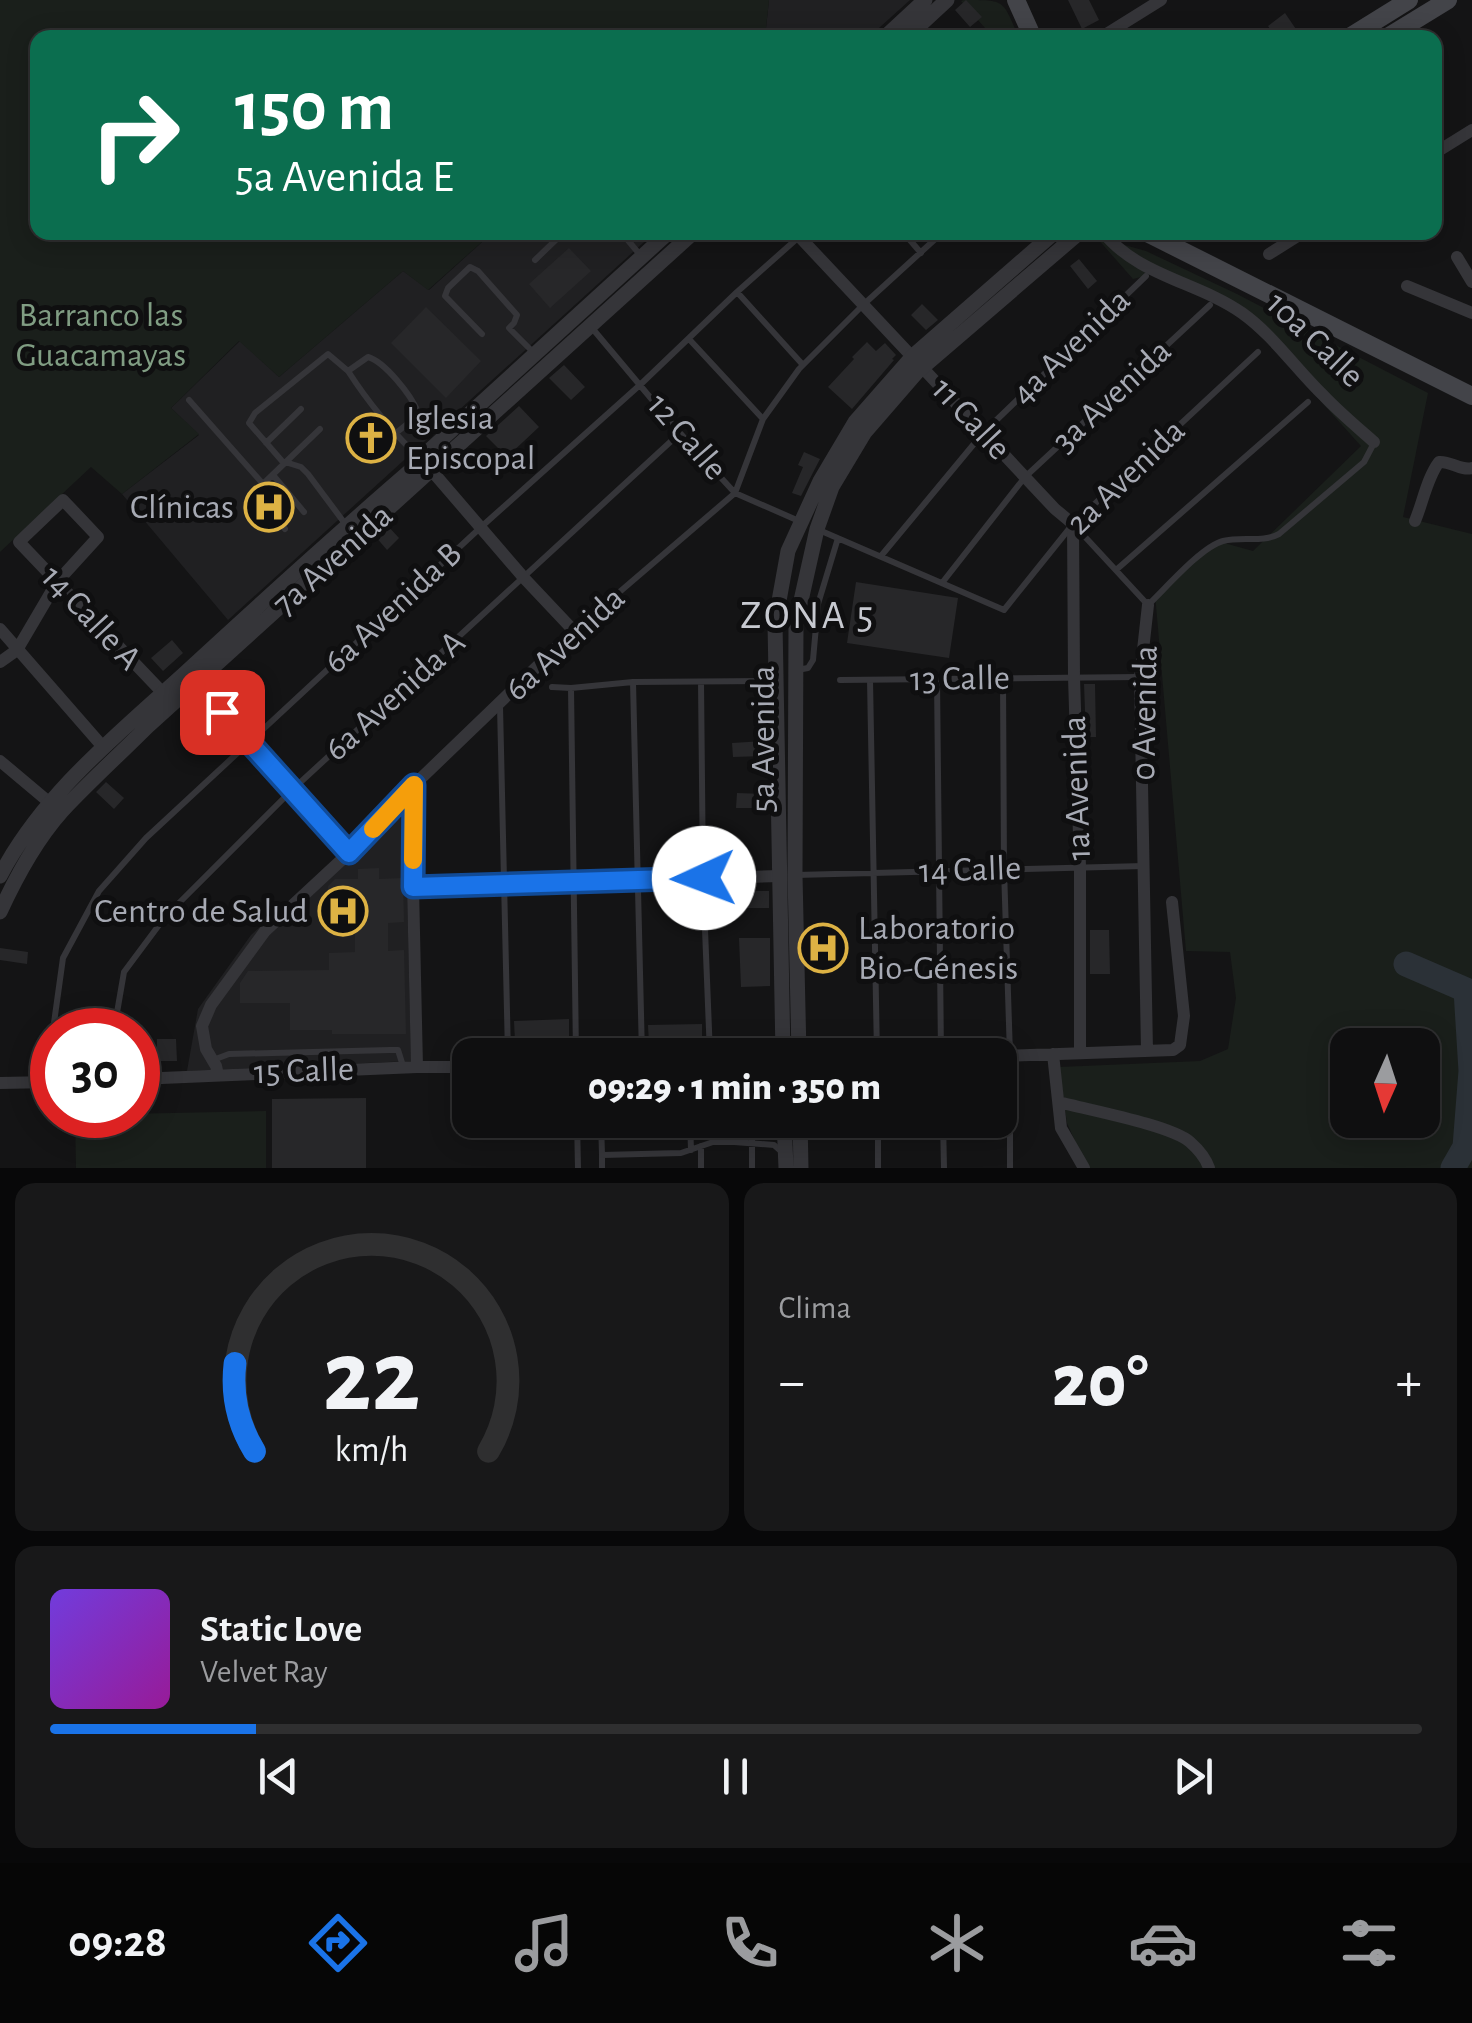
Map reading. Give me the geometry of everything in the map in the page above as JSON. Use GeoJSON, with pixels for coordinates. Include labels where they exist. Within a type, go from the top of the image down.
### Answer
{"type":"FeatureCollection","features":[{"type":"Feature","properties":{"kind":"main road"},"geometry":{"type":"LineString","coordinates":[[1016,0],[1029,30]]}},
{"type":"Feature","properties":{"kind":"main road"},"geometry":{"type":"LineString","coordinates":[[1361,30],[1409,0]]}},
{"type":"Feature","properties":{"kind":"main road"},"geometry":{"type":"LineString","coordinates":[[1399,30],[1448,0]]}},
{"type":"Feature","properties":{"kind":"main road"},"geometry":{"type":"LineString","coordinates":[[1161,240],[1472,396]]}},
{"type":"Feature","properties":{"kind":"street"},"geometry":{"type":"LineString","coordinates":[[914,30],[947,0]]}},
{"type":"Feature","properties":{"kind":"street"},"geometry":{"type":"LineString","coordinates":[[1113,30],[1161,0]]}},
{"type":"Feature","properties":{"kind":"street"},"geometry":{"type":"LineString","coordinates":[[892,30],[919,2]]}},
{"type":"Feature","properties":{"kind":"street"},"geometry":{"type":"LineString","coordinates":[[1442,149],[1472,130]]}},
{"type":"Feature","properties":{"kind":"street","name":"7a Avenida"},"geometry":{"type":"LineString","coordinates":[[0,912],[60,813],[540,360],[660,240]]}},
{"type":"Feature","properties":{"kind":"street","name":"7a Avenida"},"geometry":{"type":"LineString","coordinates":[[540,360],[592,327],[685,240]]}},
{"type":"Feature","properties":{"kind":"street","name":"11 Calle"},"geometry":{"type":"LineString","coordinates":[[804,240],[1073,524]]}},
{"type":"Feature","properties":{"kind":"street","name":"5a Avenida"},"geometry":{"type":"LineString","coordinates":[[798,1038],[776,681],[776,623],[788,551],[820,481],[856,422],[1047,240]]}},
{"type":"Feature","properties":{"kind":"street","name":"5a Avenida"},"geometry":{"type":"LineString","coordinates":[[783,1038],[796,623],[816,528],[832,486],[865,432],[917,362],[1070,240]]}},
{"type":"Feature","properties":{"kind":"street","name":"10a Calle"},"geometry":{"type":"LineString","coordinates":[[1109,240],[1150,269],[1246,316],[1374,442]]}},
{"type":"Feature","properties":{"kind":"street"},"geometry":{"type":"LineString","coordinates":[[1269,254],[1291,240]]}},
{"type":"Feature","properties":{"kind":"street"},"geometry":{"type":"LineString","coordinates":[[1457,257],[1472,282]]}},
{"type":"Feature","properties":{"kind":"street"},"geometry":{"type":"LineString","coordinates":[[1407,286],[1472,313]]}},
{"type":"Feature","properties":{"kind":"street"},"geometry":{"type":"LineString","coordinates":[[1415,521],[1439,462],[1472,468]]}},
{"type":"Feature","properties":{"kind":"street","name":"7a Avenida"},"geometry":{"type":"LineString","coordinates":[[0,876],[15,848],[50,803],[103,748],[347,526],[418,465],[426,465]]}},
{"type":"Feature","properties":{"kind":"street"},"geometry":{"type":"LineString","coordinates":[[426,465],[574,630]]}},
{"type":"Feature","properties":{"kind":"street","name":"14 Calle A"},"geometry":{"type":"LineString","coordinates":[[57,582],[98,537],[63,500],[19,542],[57,582],[163,693]]}},
{"type":"Feature","properties":{"kind":"street","name":"1a Avenida"},"geometry":{"type":"LineString","coordinates":[[1073,524],[1080,1052]]}},
{"type":"Feature","properties":{"kind":"street"},"geometry":{"type":"LineString","coordinates":[[0,662],[17,650],[57,582]]}},
{"type":"Feature","properties":{"kind":"street","name":"0 Avenida"},"geometry":{"type":"LineString","coordinates":[[1148,605],[1140,676],[1148,1051]]}},
{"type":"Feature","properties":{"kind":"street"},"geometry":{"type":"LineString","coordinates":[[0,629],[103,748]]}},
{"type":"Feature","properties":{"kind":"street","name":"6a Avenida"},"geometry":{"type":"LineString","coordinates":[[218,1075],[206,1050],[202,1026],[211,1005],[264,932],[574,630]]}},
{"type":"Feature","properties":{"kind":"street"},"geometry":{"type":"LineString","coordinates":[[0,762],[50,803]]}},
{"type":"Feature","properties":{"kind":"street"},"geometry":{"type":"LineString","coordinates":[[410,1067],[414,785]]}},
{"type":"Feature","properties":{"kind":"street","name":"14 Calle"},"geometry":{"type":"LineString","coordinates":[[413,887],[787,875]]}},
{"type":"Feature","properties":{"kind":"street"},"geometry":{"type":"LineString","coordinates":[[1017,1056],[1173,1050],[1180,1045],[1184,1016],[1172,902]]}},
{"type":"Feature","properties":{"kind":"street"},"geometry":{"type":"LineString","coordinates":[[1053,1054],[1061,1128],[1084,1168]]}},
{"type":"Feature","properties":{"kind":"street","name":"15 Calle"},"geometry":{"type":"LineString","coordinates":[[160,1077],[452,1067]]}},
{"type":"Feature","properties":{"kind":"street"},"geometry":{"type":"LineString","coordinates":[[0,1083],[30,1082]]}},
{"type":"Feature","properties":{"kind":"street"},"geometry":{"type":"LineString","coordinates":[[1058,1102],[1167,1130],[1188,1140],[1209,1168]]}},
{"type":"Feature","properties":{"kind":"street"},"geometry":{"type":"LineString","coordinates":[[800,1138],[801,1168]]}},
{"type":"Feature","properties":{"kind":"lane"},"geometry":{"type":"LineString","coordinates":[[535,260],[556,240]]}},
{"type":"Feature","properties":{"kind":"lane"},"geometry":{"type":"LineString","coordinates":[[628,240],[642,257]]}},
{"type":"Feature","properties":{"kind":"lane","name":"6a Avenida B"},"geometry":{"type":"LineString","coordinates":[[56,1008],[63,958],[99,890],[146,838],[793,240]]}},
{"type":"Feature","properties":{"kind":"lane"},"geometry":{"type":"LineString","coordinates":[[910,240],[921,253]]}},
{"type":"Feature","properties":{"kind":"lane","name":"6a Avenida"},"geometry":{"type":"LineString","coordinates":[[574,630],[735,493],[762,419],[803,365],[935,240]]}},
{"type":"Feature","properties":{"kind":"lane"},"geometry":{"type":"LineString","coordinates":[[482,334],[445,296],[470,267],[517,315],[509,328],[540,360]]}},
{"type":"Feature","properties":{"kind":"lane","name":"4a Avenida"},"geometry":{"type":"LineString","coordinates":[[881,556],[984,433],[1146,276]]}},
{"type":"Feature","properties":{"kind":"lane"},"geometry":{"type":"LineString","coordinates":[[737,292],[803,365]]}},
{"type":"Feature","properties":{"kind":"lane","name":"3a Avenida"},"geometry":{"type":"LineString","coordinates":[[942,582],[1025,477],[1210,304]]}},
{"type":"Feature","properties":{"kind":"lane","name":"12 Calle"},"geometry":{"type":"LineString","coordinates":[[592,327],[680,434],[735,493],[800,521]]}},
{"type":"Feature","properties":{"kind":"lane"},"geometry":{"type":"LineString","coordinates":[[688,338],[762,419]]}},
{"type":"Feature","properties":{"kind":"lane","name":"2a Avenida"},"geometry":{"type":"LineString","coordinates":[[942,582],[1004,610],[1073,524],[1258,352]]}},
{"type":"Feature","properties":{"kind":"lane"},"geometry":{"type":"LineString","coordinates":[[347,526],[308,474],[301,467],[282,461],[248,423],[328,354],[348,370],[426,465]]}},
{"type":"Feature","properties":{"kind":"lane"},"geometry":{"type":"LineString","coordinates":[[348,370],[368,357],[374,358],[416,406],[417,416],[396,433]]}},
{"type":"Feature","properties":{"kind":"lane"},"geometry":{"type":"LineString","coordinates":[[188,400],[264,484]]}},
{"type":"Feature","properties":{"kind":"lane"},"geometry":{"type":"LineString","coordinates":[[1116,570],[1308,402]]}},
{"type":"Feature","properties":{"kind":"lane"},"geometry":{"type":"LineString","coordinates":[[266,442],[301,409]]}},
{"type":"Feature","properties":{"kind":"lane"},"geometry":{"type":"LineString","coordinates":[[285,529],[254,492],[320,429]]}},
{"type":"Feature","properties":{"kind":"lane","name":"6a Avenida A"},"geometry":{"type":"LineString","coordinates":[[118,1008],[124,972],[164,917],[292,790],[680,434]]}},
{"type":"Feature","properties":{"kind":"lane","name":"0 Avenida"},"geometry":{"type":"LineString","coordinates":[[1148,605],[1210,546],[1235,538],[1270,539],[1279,534],[1364,462],[1374,442]]}},
{"type":"Feature","properties":{"kind":"lane"},"geometry":{"type":"LineString","coordinates":[[273,476],[304,512]]}},
{"type":"Feature","properties":{"kind":"lane","name":"11 Calle"},"geometry":{"type":"LineString","coordinates":[[1073,524],[1148,605]]}},
{"type":"Feature","properties":{"kind":"lane"},"geometry":{"type":"LineString","coordinates":[[816,528],[942,582]]}},
{"type":"Feature","properties":{"kind":"lane"},"geometry":{"type":"LineString","coordinates":[[796,670],[808,668],[813,660],[818,604],[838,538]]}},
{"type":"Feature","properties":{"kind":"lane","name":"13 Calle"},"geometry":{"type":"LineString","coordinates":[[840,680],[1140,676]]}},
{"type":"Feature","properties":{"kind":"lane"},"geometry":{"type":"LineString","coordinates":[[1003,678],[1005,1038]]}},
{"type":"Feature","properties":{"kind":"lane"},"geometry":{"type":"LineString","coordinates":[[937,679],[941,1038]]}},
{"type":"Feature","properties":{"kind":"lane"},"geometry":{"type":"LineString","coordinates":[[870,680],[877,1038]]}},
{"type":"Feature","properties":{"kind":"lane"},"geometry":{"type":"LineString","coordinates":[[552,686],[776,681]]}},
{"type":"Feature","properties":{"kind":"lane"},"geometry":{"type":"LineString","coordinates":[[196,682],[349,853]]}},
{"type":"Feature","properties":{"kind":"lane"},"geometry":{"type":"LineString","coordinates":[[633,682],[642,1038]]}},
{"type":"Feature","properties":{"kind":"lane"},"geometry":{"type":"LineString","coordinates":[[701,682],[709,1038]]}},
{"type":"Feature","properties":{"kind":"lane"},"geometry":{"type":"LineString","coordinates":[[571,688],[576,1038]]}},
{"type":"Feature","properties":{"kind":"lane"},"geometry":{"type":"LineString","coordinates":[[500,704],[508,1038]]}},
{"type":"Feature","properties":{"kind":"lane","name":"14 Calle"},"geometry":{"type":"LineString","coordinates":[[787,875],[1145,866]]}},
{"type":"Feature","properties":{"kind":"lane"},"geometry":{"type":"LineString","coordinates":[[213,1060],[229,1054],[398,1050],[410,1067]]}},
{"type":"Feature","properties":{"kind":"lane"},"geometry":{"type":"LineString","coordinates":[[577,1138],[578,1168]]}},
{"type":"Feature","properties":{"kind":"lane"},"geometry":{"type":"LineString","coordinates":[[602,1138],[602,1168]]}},
{"type":"Feature","properties":{"kind":"lane"},"geometry":{"type":"LineString","coordinates":[[691,1138],[691,1150]]}},
{"type":"Feature","properties":{"kind":"lane"},"geometry":{"type":"LineString","coordinates":[[752,1138],[752,1168]]}},
{"type":"Feature","properties":{"kind":"lane"},"geometry":{"type":"LineString","coordinates":[[878,1138],[878,1168]]}},
{"type":"Feature","properties":{"kind":"lane"},"geometry":{"type":"LineString","coordinates":[[943,1138],[944,1168]]}},
{"type":"Feature","properties":{"kind":"lane"},"geometry":{"type":"LineString","coordinates":[[1009,1138],[1010,1168]]}},
{"type":"Feature","properties":{"kind":"lane"},"geometry":{"type":"LineString","coordinates":[[602,1155],[669,1154],[720,1142],[783,1144]]}},
{"type":"Feature","properties":{"kind":"lane"},"geometry":{"type":"LineString","coordinates":[[700,1146],[701,1168]]}},
{"type":"Feature","properties":{"kind":"lane"},"geometry":{"type":"LineString","coordinates":[[636,1154],[636,1168]]}},
{"type":"Feature","properties":{"kind":"lane"},"geometry":{"type":"LineString","coordinates":[[669,1154],[669,1168]]}},
{"type":"Feature","properties":{"kind":"shaded area"},"geometry":{"type":"Polygon","coordinates":[[[769,0],[910,0],[877,30],[764,30],[769,0]]]}},
{"type":"Feature","properties":{"kind":"shaded area"},"geometry":{"type":"Polygon","coordinates":[[[484,240],[646,240],[228,620],[122,494],[199,435],[171,408],[240,341],[279,377],[403,271],[429,290],[484,240]]]}},
{"type":"Feature","properties":{"kind":"shaded area","name":"Centro de Salud"},"geometry":{"type":"Polygon","coordinates":[[[414,789],[407,887],[411,1061],[187,1071],[198,1009],[251,935],[414,789]]]}},
{"type":"Feature","properties":{"kind":"green space","name":"Barranco las Guacamayas"},"geometry":{"type":"Polygon","coordinates":[[[0,0],[769,0],[763,30],[30,30],[30,240],[484,240],[428,290],[403,271],[279,377],[239,341],[171,408],[199,434],[122,494],[91,467],[0,552],[0,0]]]}},
{"type":"Feature","properties":{"kind":"green space"},"geometry":{"type":"Polygon","coordinates":[[[961,1],[996,2],[1005,9],[1016,30],[987,30],[961,1]]]}},
{"type":"Feature","properties":{"kind":"green space"},"geometry":{"type":"Polygon","coordinates":[[[1099,240],[1146,251],[1428,393],[1403,517],[1472,534],[1472,1168],[1087,1168],[1067,1123],[1059,1067],[1200,1061],[1228,1049],[1236,998],[1230,952],[1186,951],[1155,594],[1217,541],[1253,551],[1361,446],[1252,325],[1162,272],[1133,279],[1099,240]]]}},
{"type":"Feature","properties":{"kind":"green space"},"geometry":{"type":"Polygon","coordinates":[[[266,1111],[266,1168],[76,1168],[75,1138],[160,1138],[160,1113],[266,1111]]]}},
{"type":"Feature","properties":{"kind":"building"},"geometry":{"type":"Polygon","coordinates":[[[966,0],[982,17],[970,27],[955,10],[966,0]]]}},
{"type":"Feature","properties":{"kind":"building"},"geometry":{"type":"Polygon","coordinates":[[[1068,0],[1089,0],[1099,20],[1082,29],[1068,0]]]}},
{"type":"Feature","properties":{"kind":"building"},"geometry":{"type":"Polygon","coordinates":[[[1285,13],[1297,30],[1271,30],[1268,26],[1285,13]]]}},
{"type":"Feature","properties":{"kind":"building"},"geometry":{"type":"Polygon","coordinates":[[[569,248],[591,271],[550,308],[529,284],[569,248]]]}},
{"type":"Feature","properties":{"kind":"building"},"geometry":{"type":"Polygon","coordinates":[[[1079,259],[1097,281],[1088,289],[1070,266],[1079,259]]]}},
{"type":"Feature","properties":{"kind":"building"},"geometry":{"type":"Polygon","coordinates":[[[922,304],[938,320],[926,330],[911,315],[922,304]]]}},
{"type":"Feature","properties":{"kind":"building"},"geometry":{"type":"Polygon","coordinates":[[[426,307],[481,361],[446,398],[391,343],[426,307]]]}},
{"type":"Feature","properties":{"kind":"building"},"geometry":{"type":"Polygon","coordinates":[[[867,342],[876,351],[885,343],[896,355],[852,409],[828,387],[867,342]]]}},
{"type":"Feature","properties":{"kind":"building"},"geometry":{"type":"Polygon","coordinates":[[[564,365],[585,387],[571,400],[549,378],[564,365]]]}},
{"type":"Feature","properties":{"kind":"building"},"geometry":{"type":"Polygon","coordinates":[[[519,406],[539,427],[507,457],[486,436],[519,406]]]}},
{"type":"Feature","properties":{"kind":"building","name":"Iglesia Episcopal"},"geometry":{"type":"Polygon","coordinates":[[[366,416],[393,447],[377,460],[350,430],[366,416]]]}},
{"type":"Feature","properties":{"kind":"building"},"geometry":{"type":"Polygon","coordinates":[[[804,452],[820,459],[801,496],[792,493],[803,467],[798,465],[804,452]]]}},
{"type":"Feature","properties":{"kind":"building"},"geometry":{"type":"Polygon","coordinates":[[[387,525],[399,538],[387,550],[375,536],[387,525]]]}},
{"type":"Feature","properties":{"kind":"building"},"geometry":{"type":"Polygon","coordinates":[[[856,582],[958,598],[949,658],[847,643],[856,582]]]}},
{"type":"Feature","properties":{"kind":"building"},"geometry":{"type":"Polygon","coordinates":[[[172,640],[183,653],[163,671],[151,658],[172,640]]]}},
{"type":"Feature","properties":{"kind":"building"},"geometry":{"type":"Polygon","coordinates":[[[1084,684],[1095,684],[1096,737],[1086,737],[1084,684]]]}},
{"type":"Feature","properties":{"kind":"building"},"geometry":{"type":"Polygon","coordinates":[[[191,704],[214,728],[202,738],[180,715],[191,704]]]}},
{"type":"Feature","properties":{"kind":"building"},"geometry":{"type":"Polygon","coordinates":[[[766,741],[766,756],[733,757],[732,743],[766,741]]]}},
{"type":"Feature","properties":{"kind":"building"},"geometry":{"type":"Polygon","coordinates":[[[106,782],[124,798],[114,809],[96,792],[106,782]]]}},
{"type":"Feature","properties":{"kind":"building"},"geometry":{"type":"Polygon","coordinates":[[[737,793],[767,794],[767,808],[736,808],[737,793]]]}},
{"type":"Feature","properties":{"kind":"building"},"geometry":{"type":"Polygon","coordinates":[[[379,868],[379,879],[403,878],[404,922],[388,923],[388,951],[404,950],[406,1034],[290,1030],[290,1003],[240,1003],[240,983],[248,971],[329,970],[329,953],[355,952],[355,922],[329,922],[328,886],[335,879],[358,879],[358,869],[379,868]]]}},
{"type":"Feature","properties":{"kind":"building"},"geometry":{"type":"Polygon","coordinates":[[[733,891],[769,891],[769,908],[733,908],[733,891]]]}},
{"type":"Feature","properties":{"kind":"building"},"geometry":{"type":"Polygon","coordinates":[[[1090,930],[1109,930],[1110,974],[1090,974],[1090,930]]]}},
{"type":"Feature","properties":{"kind":"building"},"geometry":{"type":"Polygon","coordinates":[[[739,938],[770,938],[770,986],[741,987],[739,938]]]}},
{"type":"Feature","properties":{"kind":"building"},"geometry":{"type":"Polygon","coordinates":[[[0,948],[28,952],[27,964],[0,960],[0,948]]]}},
{"type":"Feature","properties":{"kind":"building"},"geometry":{"type":"Polygon","coordinates":[[[569,1019],[569,1038],[515,1038],[514,1021],[569,1019]]]}},
{"type":"Feature","properties":{"kind":"building"},"geometry":{"type":"Polygon","coordinates":[[[702,1024],[702,1038],[649,1038],[648,1025],[702,1024]]]}},
{"type":"Feature","properties":{"kind":"building"},"geometry":{"type":"Polygon","coordinates":[[[160,1039],[176,1039],[177,1061],[160,1061],[160,1039]]]}},
{"type":"Feature","properties":{"kind":"building"},"geometry":{"type":"Polygon","coordinates":[[[366,1098],[366,1168],[272,1168],[272,1099],[366,1098]]]}},
{"type":"Feature","properties":{"kind":"waterway"},"geometry":{"type":"LineString","coordinates":[[1406,964],[1466,990],[1471,1071],[1465,1147],[1453,1168]]}},
{"type":"Feature","properties":{"kind":"slow traffic"},"geometry":{"type":"LineString","coordinates":[[373,829],[414,785],[413,860]]}},
{"type":"Feature","properties":{"kind":"place","name":"Iglesia Episcopal"},"geometry":{"type":"Point","coordinates":[371,438]}},
{"type":"Feature","properties":{"kind":"place","name":"Clínicas"},"geometry":{"type":"Point","coordinates":[269,507]}},
{"type":"Feature","properties":{"kind":"place","name":"Centro de Salud"},"geometry":{"type":"Point","coordinates":[343,911]}},
{"type":"Feature","properties":{"kind":"place","name":"Laboratorio Bio-Génesis"},"geometry":{"type":"Point","coordinates":[823,948]}},
{"type":"Feature","properties":{"kind":"district","name":"ZONA 5"},"geometry":{"type":"Point","coordinates":[808,616]}},
{"type":"Feature","properties":{"kind":"route"},"geometry":{"type":"LineString","coordinates":[[222,712],[349,853],[414,785],[413,887],[704,878]]}}]}
